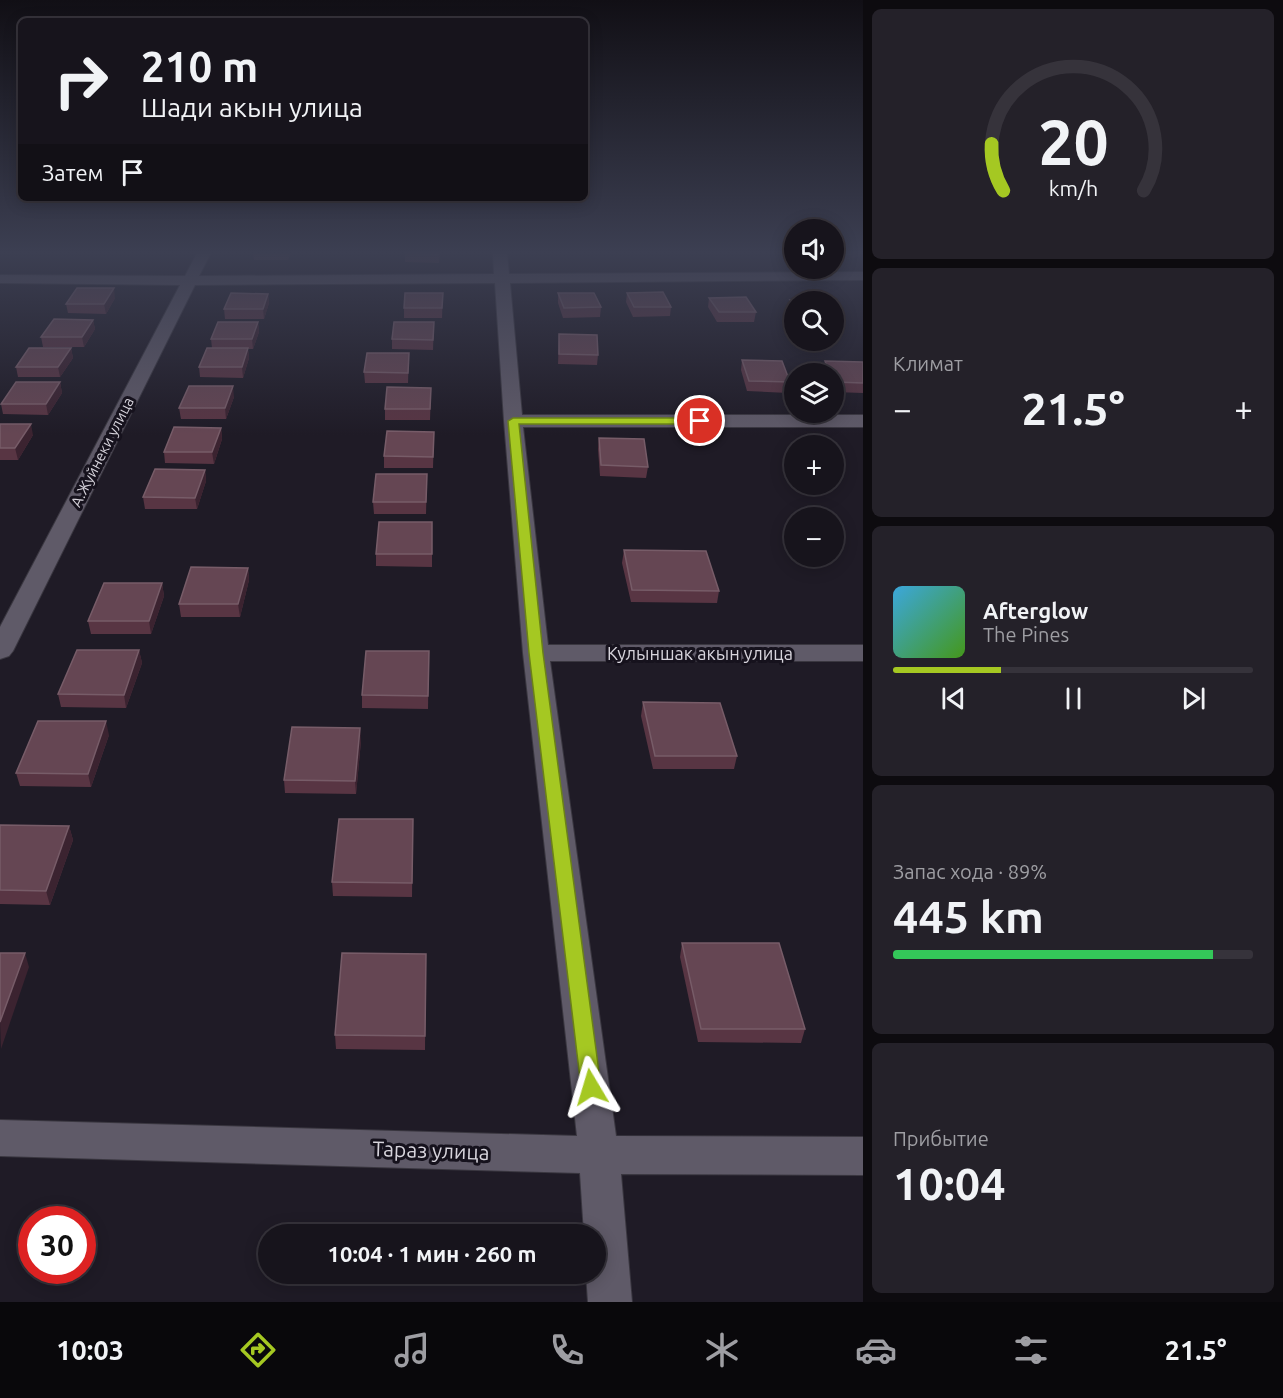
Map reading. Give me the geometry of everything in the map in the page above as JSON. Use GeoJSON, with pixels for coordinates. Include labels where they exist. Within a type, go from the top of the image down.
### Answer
{"type":"FeatureCollection","features":[{"type":"Feature","properties":{"kind":"street","name":"А.Жуйнеки улица"},"geometry":{"type":"LineString","coordinates":[[0,651],[173,314]]}},
{"type":"Feature","properties":{"kind":"street"},"geometry":{"type":"LineString","coordinates":[[505,314],[536,653],[599,1155],[610,1302]]}},
{"type":"Feature","properties":{"kind":"street"},"geometry":{"type":"LineString","coordinates":[[513,421],[863,421]]}},
{"type":"Feature","properties":{"kind":"street","name":"Кулыншак акын улица"},"geometry":{"type":"LineString","coordinates":[[536,653],[863,653]]}},
{"type":"Feature","properties":{"kind":"street","name":"Тараз улица"},"geometry":{"type":"LineString","coordinates":[[0,1138],[599,1155],[863,1156]]}},
{"type":"Feature","properties":{"kind":"building"},"geometry":{"type":"Polygon","coordinates":[[[54,319],[93,320],[82,337],[41,337],[54,319]]]}},
{"type":"Feature","properties":{"kind":"building"},"geometry":{"type":"Polygon","coordinates":[[[218,322],[258,322],[252,339],[211,339],[218,322]]]}},
{"type":"Feature","properties":{"kind":"building"},"geometry":{"type":"Polygon","coordinates":[[[394,322],[434,322],[433,340],[392,339],[394,322]]]}},
{"type":"Feature","properties":{"kind":"building"},"geometry":{"type":"Polygon","coordinates":[[[559,334],[597,335],[598,355],[559,354],[559,334]]]}},
{"type":"Feature","properties":{"kind":"building"},"geometry":{"type":"Polygon","coordinates":[[[29,348],[71,348],[58,367],[16,367],[29,348]]]}},
{"type":"Feature","properties":{"kind":"building"},"geometry":{"type":"Polygon","coordinates":[[[207,348],[248,348],[242,367],[199,367],[207,348]]]}},
{"type":"Feature","properties":{"kind":"building"},"geometry":{"type":"Polygon","coordinates":[[[367,353],[409,353],[408,373],[364,372],[367,353]]]}},
{"type":"Feature","properties":{"kind":"building"},"geometry":{"type":"Polygon","coordinates":[[[742,360],[782,361],[784,382],[749,381],[742,360]]]}},
{"type":"Feature","properties":{"kind":"building"},"geometry":{"type":"Polygon","coordinates":[[[825,361],[863,362],[863,383],[844,382],[844,363],[826,363],[825,361]]]}},
{"type":"Feature","properties":{"kind":"building"},"geometry":{"type":"Polygon","coordinates":[[[16,382],[60,382],[46,404],[1,404],[16,382]]]}},
{"type":"Feature","properties":{"kind":"building"},"geometry":{"type":"Polygon","coordinates":[[[189,386],[233,386],[225,408],[179,408],[189,386]]]}},
{"type":"Feature","properties":{"kind":"building"},"geometry":{"type":"Polygon","coordinates":[[[387,387],[431,388],[430,409],[385,409],[387,387]]]}},
{"type":"Feature","properties":{"kind":"building"},"geometry":{"type":"Polygon","coordinates":[[[0,424],[31,424],[15,448],[0,448],[0,424]]]}},
{"type":"Feature","properties":{"kind":"building"},"geometry":{"type":"Polygon","coordinates":[[[174,427],[221,428],[212,452],[164,452],[174,427]]]}},
{"type":"Feature","properties":{"kind":"building"},"geometry":{"type":"Polygon","coordinates":[[[387,431],[434,432],[433,457],[384,456],[387,431]]]}},
{"type":"Feature","properties":{"kind":"building"},"geometry":{"type":"Polygon","coordinates":[[[599,438],[644,439],[648,467],[601,465],[599,438]]]}},
{"type":"Feature","properties":{"kind":"building"},"geometry":{"type":"Polygon","coordinates":[[[155,469],[205,470],[195,498],[143,497],[155,469]]]}},
{"type":"Feature","properties":{"kind":"building"},"geometry":{"type":"Polygon","coordinates":[[[376,474],[427,474],[426,502],[373,502],[376,474]]]}},
{"type":"Feature","properties":{"kind":"building"},"geometry":{"type":"Polygon","coordinates":[[[379,522],[432,522],[432,554],[376,554],[379,522]]]}},
{"type":"Feature","properties":{"kind":"building"},"geometry":{"type":"Polygon","coordinates":[[[624,550],[706,551],[719,591],[632,590],[624,550]]]}},
{"type":"Feature","properties":{"kind":"building"},"geometry":{"type":"Polygon","coordinates":[[[191,567],[248,568],[238,604],[179,604],[191,567]]]}},
{"type":"Feature","properties":{"kind":"building"},"geometry":{"type":"Polygon","coordinates":[[[104,583],[162,583],[149,621],[88,621],[104,583]]]}},
{"type":"Feature","properties":{"kind":"building"},"geometry":{"type":"Polygon","coordinates":[[[77,650],[139,650],[124,695],[58,694],[77,650]]]}},
{"type":"Feature","properties":{"kind":"building"},"geometry":{"type":"Polygon","coordinates":[[[366,651],[429,651],[428,696],[362,695],[366,651]]]}},
{"type":"Feature","properties":{"kind":"building"},"geometry":{"type":"Polygon","coordinates":[[[643,702],[720,703],[737,756],[655,756],[643,702]]]}},
{"type":"Feature","properties":{"kind":"building"},"geometry":{"type":"Polygon","coordinates":[[[38,721],[106,721],[88,774],[16,773],[38,721]]]}},
{"type":"Feature","properties":{"kind":"building"},"geometry":{"type":"Polygon","coordinates":[[[292,727],[360,728],[355,781],[284,780],[292,727]]]}},
{"type":"Feature","properties":{"kind":"building"},"geometry":{"type":"Polygon","coordinates":[[[339,819],[413,819],[412,883],[332,882],[339,819]]]}},
{"type":"Feature","properties":{"kind":"building"},"geometry":{"type":"Polygon","coordinates":[[[0,825],[69,826],[46,891],[0,890],[0,825]]]}},
{"type":"Feature","properties":{"kind":"building"},"geometry":{"type":"Polygon","coordinates":[[[682,943],[779,943],[805,1029],[701,1029],[682,943]]]}},
{"type":"Feature","properties":{"kind":"building"},"geometry":{"type":"Polygon","coordinates":[[[0,953],[25,953],[0,1022],[0,953]]]}},
{"type":"Feature","properties":{"kind":"building"},"geometry":{"type":"Polygon","coordinates":[[[342,953],[426,954],[425,1036],[335,1035],[342,953]]]}},
{"type":"Feature","properties":{"kind":"route"},"geometry":{"type":"LineString","coordinates":[[591,1087],[536,653],[513,421],[700,421]]}}]}
